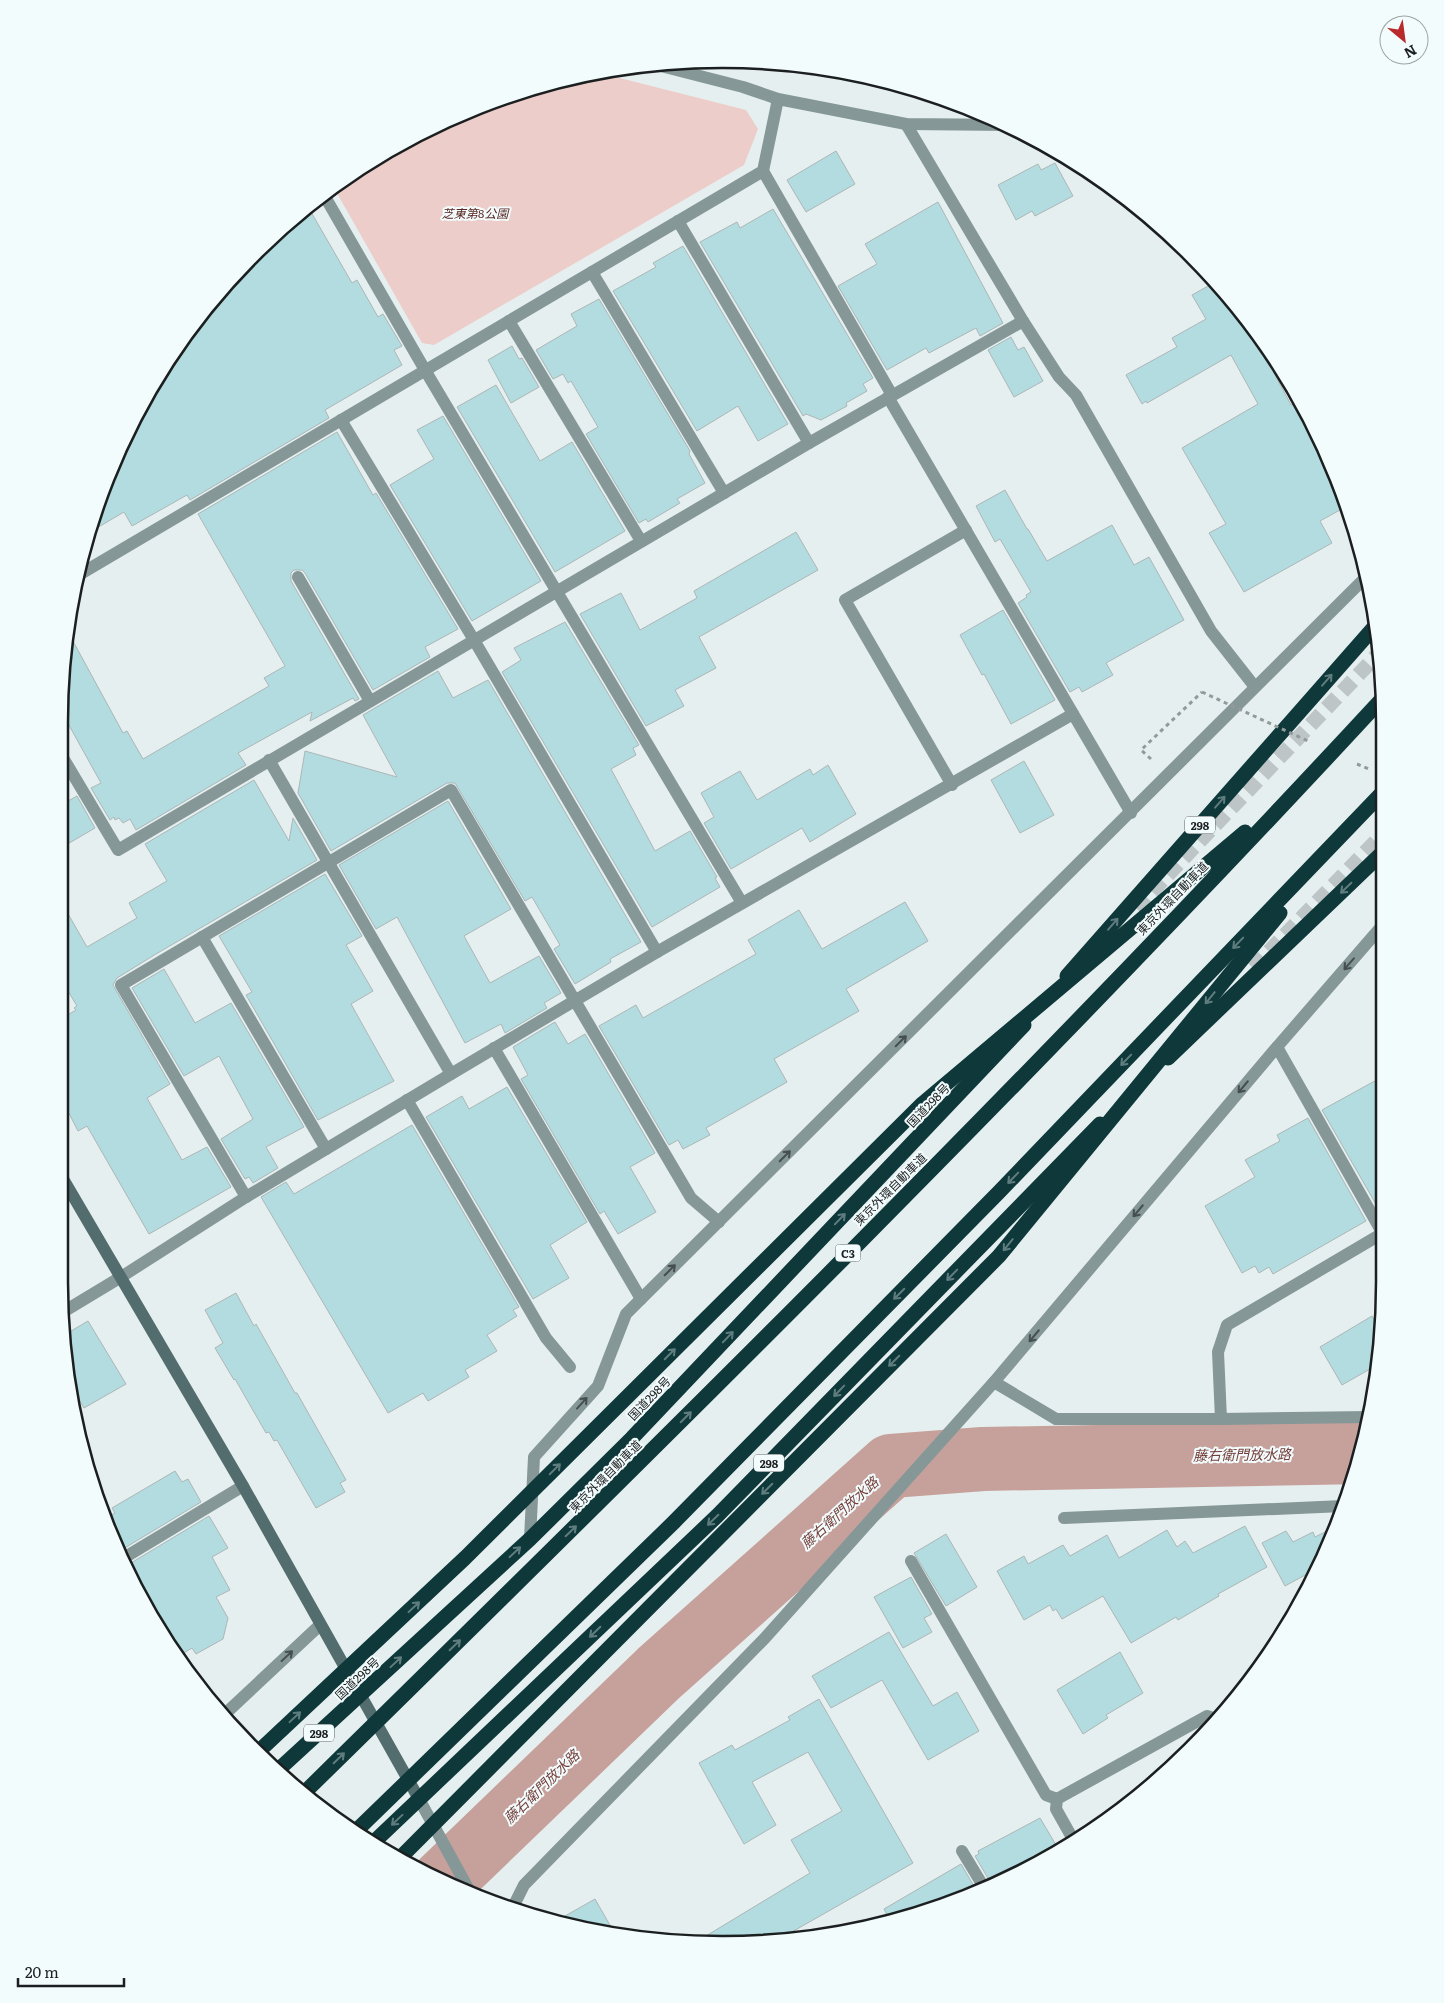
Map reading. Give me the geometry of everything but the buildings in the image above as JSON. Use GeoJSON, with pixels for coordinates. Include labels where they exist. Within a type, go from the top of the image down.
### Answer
{"type":"FeatureCollection","features":[{"type":"Feature","properties":{"kind":"highway","name":"国道298号"},"geometry":{"type":"LineString","coordinates":[[283,1767],[530,1539],[638,1431],[1023,1026],[1370,632]]}},
{"type":"Feature","properties":{"kind":"highway","name":"東京外環自動車道"},"geometry":{"type":"LineString","coordinates":[[308,1788],[671,1432],[962,1138],[1376,706]]}},
{"type":"Feature","properties":{"kind":"highway"},"geometry":{"type":"LineString","coordinates":[[263,1747],[465,1558],[921,1105],[1308,778]]}},
{"type":"Feature","properties":{"kind":"highway"},"geometry":{"type":"LineString","coordinates":[[361,1827],[674,1522],[1000,1191],[1376,798]]}},
{"type":"Feature","properties":{"kind":"highway"},"geometry":{"type":"LineString","coordinates":[[405,1853],[999,1256],[1352,824]]}},
{"type":"Feature","properties":{"kind":"highway","name":"298"},"geometry":{"type":"LineString","coordinates":[[378,1838],[717,1516],[1108,1115],[1376,859]]}},
{"type":"Feature","properties":{"kind":"street"},"geometry":{"type":"LineString","coordinates":[[674,69],[743,87],[778,99],[906,124],[989,125]]}},
{"type":"Feature","properties":{"kind":"street"},"geometry":{"type":"LineString","coordinates":[[778,99],[763,171],[966,530],[1131,813]]}},
{"type":"Feature","properties":{"kind":"street"},"geometry":{"type":"LineString","coordinates":[[906,124],[1023,321],[1059,378],[1076,394],[1211,631],[1256,687]]}},
{"type":"Feature","properties":{"kind":"street"},"geometry":{"type":"LineString","coordinates":[[86,571],[763,171]]}},
{"type":"Feature","properties":{"kind":"street"},"geometry":{"type":"LineString","coordinates":[[327,201],[425,370],[742,903]]}},
{"type":"Feature","properties":{"kind":"street"},"geometry":{"type":"LineString","coordinates":[[678,221],[809,443]]}},
{"type":"Feature","properties":{"kind":"street"},"geometry":{"type":"LineString","coordinates":[[592,272],[724,493]]}},
{"type":"Feature","properties":{"kind":"street"},"geometry":{"type":"LineString","coordinates":[[509,320],[641,541]]}},
{"type":"Feature","properties":{"kind":"street"},"geometry":{"type":"LineString","coordinates":[[68,766],[118,850],[641,541],[1023,321]]}},
{"type":"Feature","properties":{"kind":"street"},"geometry":{"type":"LineString","coordinates":[[341,420],[474,640],[657,952]]}},
{"type":"Feature","properties":{"kind":"street"},"geometry":{"type":"LineString","coordinates":[[952,784],[845,600],[966,530]]}},
{"type":"Feature","properties":{"kind":"street"},"geometry":{"type":"LineString","coordinates":[[298,577],[370,701]]}},
{"type":"Feature","properties":{"kind":"street"},"geometry":{"type":"LineString","coordinates":[[530,1539],[534,1457],[598,1386],[626,1314],[1361,582]]}},
{"type":"Feature","properties":{"kind":"street"},"geometry":{"type":"LineString","coordinates":[[69,1309],[246,1197],[494,1048],[657,952],[1073,714]]}},
{"type":"Feature","properties":{"kind":"street"},"geometry":{"type":"LineString","coordinates":[[269,760],[451,1074]]}},
{"type":"Feature","properties":{"kind":"street"},"geometry":{"type":"LineString","coordinates":[[246,1197],[121,985],[452,790],[691,1198],[719,1222]]}},
{"type":"Feature","properties":{"kind":"street"},"geometry":{"type":"LineString","coordinates":[[515,1902],[524,1885],[765,1638],[994,1382],[1376,933]]}},
{"type":"Feature","properties":{"kind":"street"},"geometry":{"type":"LineString","coordinates":[[202,937],[326,1149]]}},
{"type":"Feature","properties":{"kind":"street"},"geometry":{"type":"LineString","coordinates":[[1277,1047],[1376,1221]]}},
{"type":"Feature","properties":{"kind":"street"},"geometry":{"type":"LineString","coordinates":[[494,1048],[641,1300]]}},
{"type":"Feature","properties":{"kind":"street"},"geometry":{"type":"LineString","coordinates":[[407,1100],[546,1338],[570,1367]]}},
{"type":"Feature","properties":{"kind":"street"},"geometry":{"type":"LineString","coordinates":[[68,1187],[243,1486],[465,1883]]}},
{"type":"Feature","properties":{"kind":"street"},"geometry":{"type":"LineString","coordinates":[[1221,1419],[1218,1352],[1227,1325],[1376,1237]]}},
{"type":"Feature","properties":{"kind":"street"},"geometry":{"type":"LineString","coordinates":[[994,1382],[1056,1419],[1362,1417]]}},
{"type":"Feature","properties":{"kind":"street"},"geometry":{"type":"LineString","coordinates":[[128,1555],[243,1486]]}},
{"type":"Feature","properties":{"kind":"street"},"geometry":{"type":"LineString","coordinates":[[1064,1518],[1336,1506]]}},
{"type":"Feature","properties":{"kind":"street"},"geometry":{"type":"LineString","coordinates":[[911,1561],[1046,1795],[1058,1799],[1207,1716],[1210,1717]]}},
{"type":"Feature","properties":{"kind":"street"},"geometry":{"type":"LineString","coordinates":[[228,1711],[320,1625]]}},
{"type":"Feature","properties":{"kind":"street"},"geometry":{"type":"LineString","coordinates":[[1058,1799],[1056,1809],[1070,1835]]}},
{"type":"Feature","properties":{"kind":"street"},"geometry":{"type":"LineString","coordinates":[[962,1851],[981,1882]]}},
{"type":"Feature","properties":{"kind":"path"},"geometry":{"type":"LineString","coordinates":[[1153,761],[1141,750],[1202,692],[1309,742]]}},
{"type":"Feature","properties":{"kind":"path"},"geometry":{"type":"LineString","coordinates":[[1354,762],[1372,770]]}},
{"type":"Feature","properties":{"kind":"green space","name":"芝東第8公園"},"geometry":{"type":"Polygon","coordinates":[[[614,77],[746,110],[758,129],[744,165],[434,345],[422,343],[337,193],[358,178],[395,155],[472,117],[512,102],[594,80],[614,77]]]}},
{"type":"Feature","properties":{"kind":"waterway","name":"藤右衛門放水路"},"geometry":{"type":"LineString","coordinates":[[449,1875],[659,1673],[891,1466],[983,1459],[1353,1452]]}},
{"type":"Feature","properties":{"kind":"tunnel"},"geometry":{"type":"LineString","coordinates":[[1136,908],[1373,659]]}},
{"type":"Feature","properties":{"kind":"tunnel"},"geometry":{"type":"LineString","coordinates":[[1253,968],[1376,841]]}}]}
